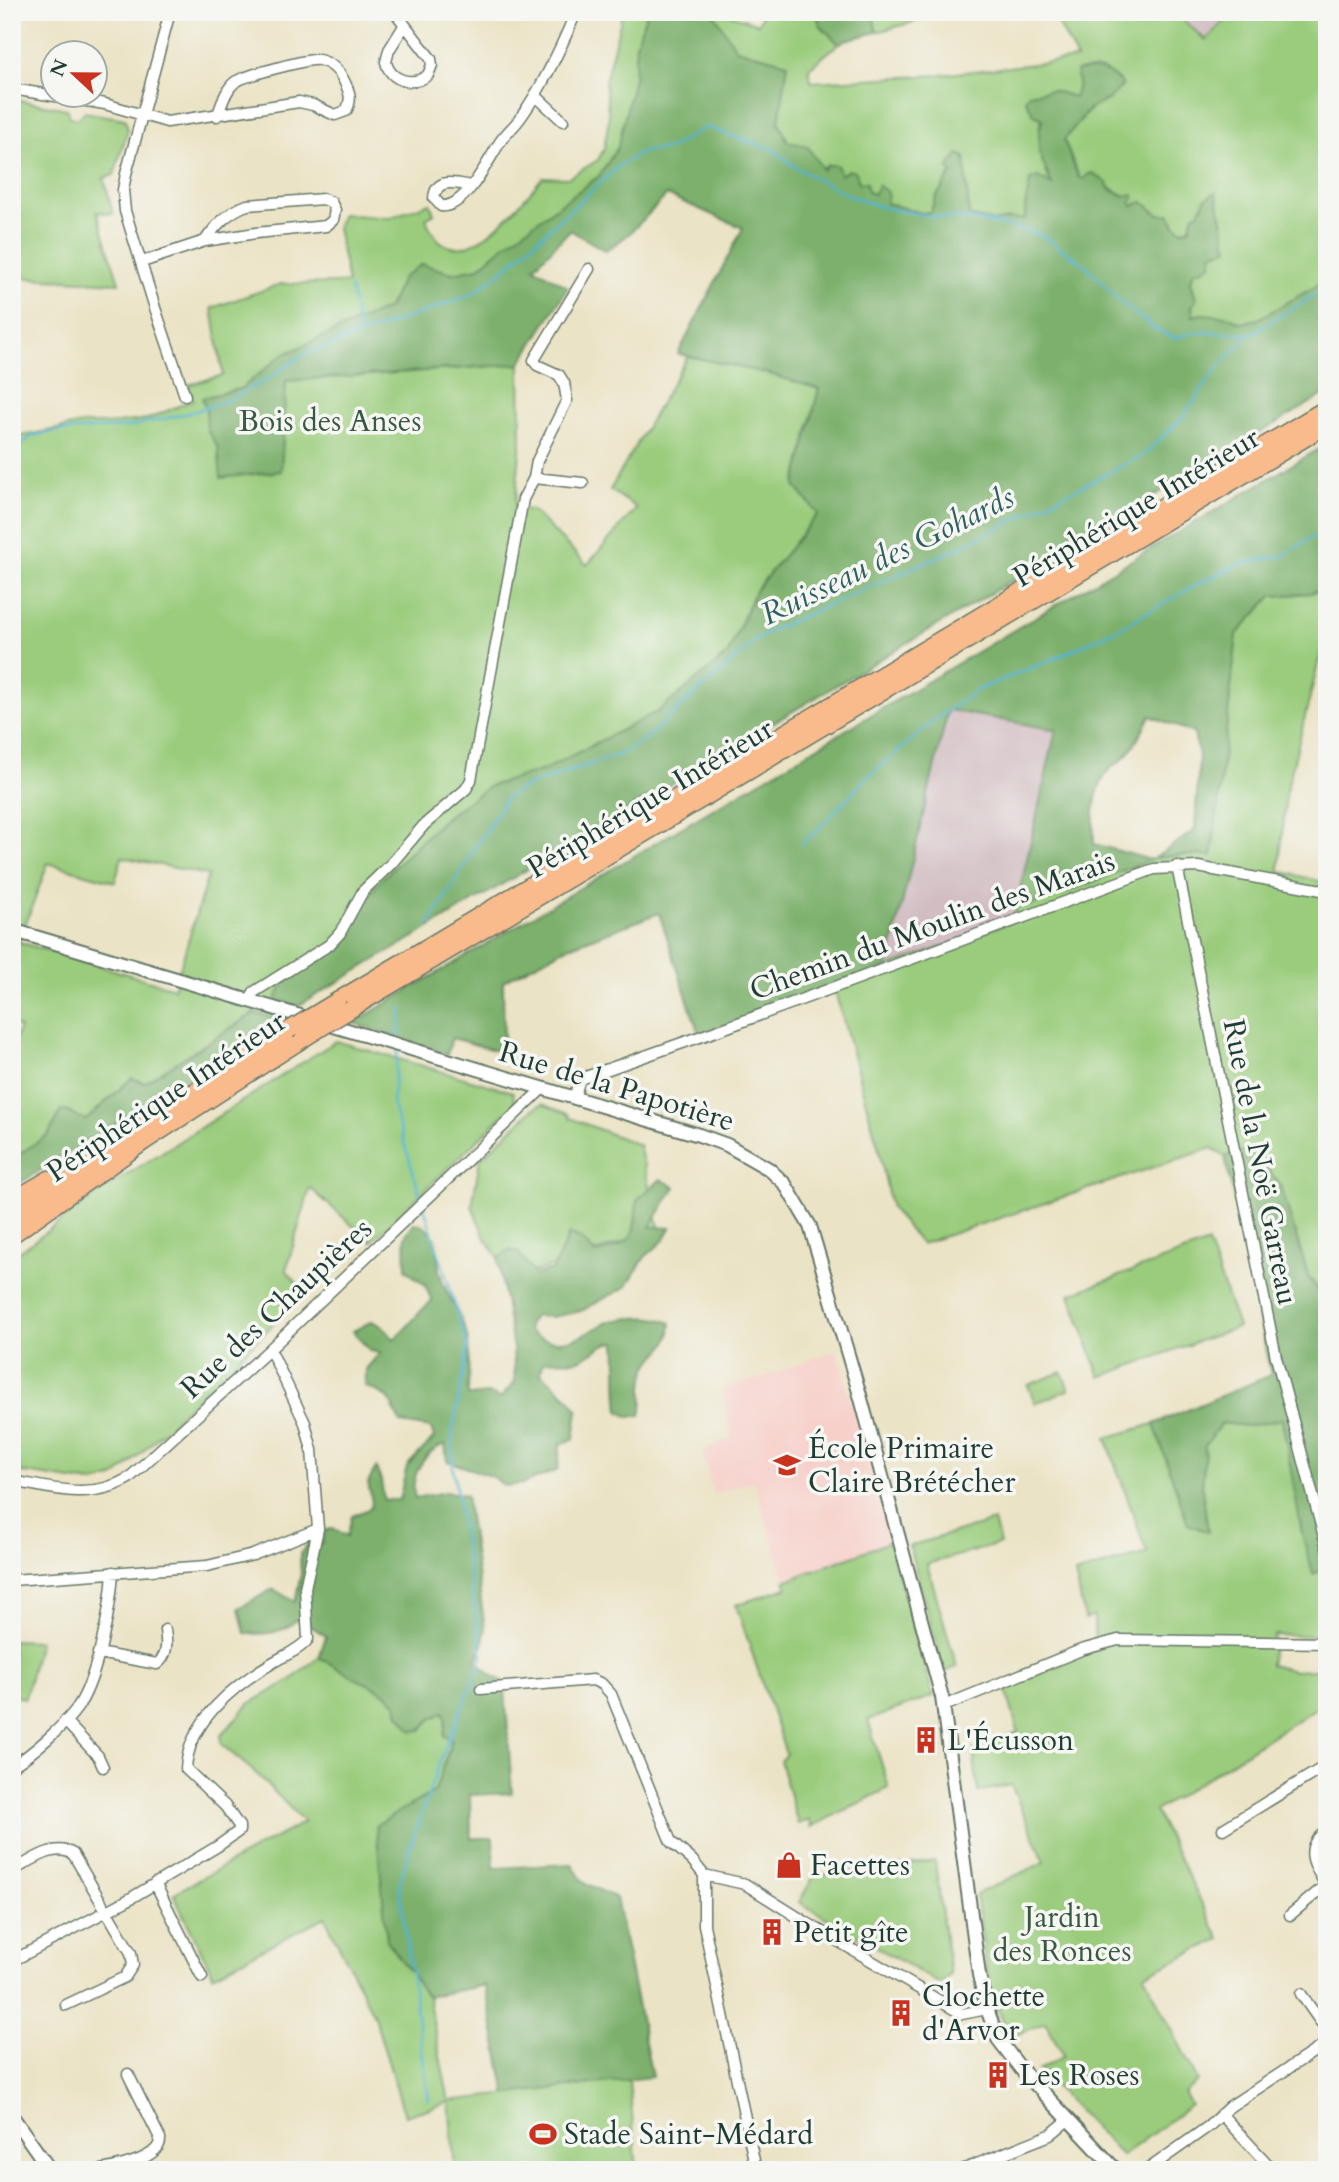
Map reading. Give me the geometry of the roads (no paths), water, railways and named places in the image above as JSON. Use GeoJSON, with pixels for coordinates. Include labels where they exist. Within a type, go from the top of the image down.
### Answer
{"type":"FeatureCollection","features":[{"type":"Feature","properties":{"kind":"highway"},"geometry":{"type":"LineString","coordinates":[[344,1005],[1327,408]]}},
{"type":"Feature","properties":{"kind":"highway","name":"Périphérique Intérieur"},"geometry":{"type":"LineString","coordinates":[[12,1235],[296,1034],[1327,425]]}},
{"type":"Feature","properties":{"kind":"highway"},"geometry":{"type":"LineString","coordinates":[[12,1217],[214,1077],[296,1034]]}},
{"type":"Feature","properties":{"kind":"highway"},"geometry":{"type":"LineString","coordinates":[[12,1200],[53,1177],[68,1177]]}},
{"type":"Feature","properties":{"kind":"street"},"geometry":{"type":"LineString","coordinates":[[170,12],[123,190],[125,211],[186,396]]}},
{"type":"Feature","properties":{"kind":"street"},"geometry":{"type":"LineString","coordinates":[[395,12],[429,54],[432,62],[428,75],[414,82],[398,78],[387,67],[389,50],[404,26]]}},
{"type":"Feature","properties":{"kind":"street"},"geometry":{"type":"LineString","coordinates":[[471,186],[535,95],[576,12]]}},
{"type":"Feature","properties":{"kind":"street"},"geometry":{"type":"LineString","coordinates":[[12,89],[105,104],[167,122],[217,116],[299,102],[335,115],[346,111],[350,93],[340,72],[315,59],[236,81],[227,92],[217,116]]}},
{"type":"Feature","properties":{"kind":"street"},"geometry":{"type":"LineString","coordinates":[[535,95],[563,121]]}},
{"type":"Feature","properties":{"kind":"street"},"geometry":{"type":"LineString","coordinates":[[142,262],[205,241],[326,226],[333,220],[335,210],[331,202],[323,199],[247,205],[238,208],[220,222],[205,241]]}},
{"type":"Feature","properties":{"kind":"street"},"geometry":{"type":"LineString","coordinates":[[249,1002],[254,992],[329,946],[340,933],[363,891],[391,864],[424,825],[466,789],[475,763],[523,499],[534,478],[537,461],[567,400],[564,383],[559,375],[537,365],[534,360],[589,269]]}},
{"type":"Feature","properties":{"kind":"street"},"geometry":{"type":"LineString","coordinates":[[534,478],[583,483]]}},
{"type":"Feature","properties":{"kind":"street","name":"Rue de la Noë Garreau"},"geometry":{"type":"LineString","coordinates":[[1177,866],[1276,1357],[1327,1548]]}},
{"type":"Feature","properties":{"kind":"street","name":"Chemin du Moulin des Marais"},"geometry":{"type":"LineString","coordinates":[[574,1098],[580,1079],[1154,869],[1198,867],[1327,891]]}},
{"type":"Feature","properties":{"kind":"street","name":"Rue de la Papotière"},"geometry":{"type":"LineString","coordinates":[[12,930],[727,1145],[769,1169],[785,1184],[810,1226],[860,1395],[944,1706],[979,1975],[987,2009],[998,2039],[1068,2120],[1116,2170]]}},
{"type":"Feature","properties":{"kind":"street","name":"Rue des Chaupières"},"geometry":{"type":"LineString","coordinates":[[12,1481],[82,1492],[118,1485],[138,1471],[543,1088]]}},
{"type":"Feature","properties":{"kind":"street"},"geometry":{"type":"LineString","coordinates":[[12,1961],[155,1883],[236,1835],[239,1826],[225,1805],[186,1769],[190,1746],[209,1714],[250,1678],[308,1639],[304,1588],[318,1529],[310,1438],[270,1349]]}},
{"type":"Feature","properties":{"kind":"street"},"geometry":{"type":"LineString","coordinates":[[12,1580],[208,1566],[253,1555],[318,1529]]}},
{"type":"Feature","properties":{"kind":"street"},"geometry":{"type":"LineString","coordinates":[[12,1766],[78,1707],[98,1653],[113,1572]]}},
{"type":"Feature","properties":{"kind":"street"},"geometry":{"type":"LineString","coordinates":[[98,1653],[158,1664],[163,1660],[167,1643],[165,1630]]}},
{"type":"Feature","properties":{"kind":"street"},"geometry":{"type":"LineString","coordinates":[[944,1706],[1082,1650],[1118,1640],[1327,1643]]}},
{"type":"Feature","properties":{"kind":"street"},"geometry":{"type":"LineString","coordinates":[[481,1689],[593,1680],[602,1684],[611,1694],[671,1842],[692,1860],[704,1875],[704,1925],[756,2170]]}},
{"type":"Feature","properties":{"kind":"street"},"geometry":{"type":"LineString","coordinates":[[65,1721],[98,1756],[103,1768]]}},
{"type":"Feature","properties":{"kind":"street"},"geometry":{"type":"LineString","coordinates":[[1223,1829],[1327,1765]]}},
{"type":"Feature","properties":{"kind":"street"},"geometry":{"type":"LineString","coordinates":[[1290,1915],[1326,1885],[1314,1865],[1312,1847],[1318,1836],[1327,1831]]}},
{"type":"Feature","properties":{"kind":"street"},"geometry":{"type":"LineString","coordinates":[[12,1871],[52,1850],[67,1850],[74,1854],[131,1953],[133,1965],[125,1977],[66,2005]]}},
{"type":"Feature","properties":{"kind":"street"},"geometry":{"type":"LineString","coordinates":[[704,1875],[746,1884],[962,2014],[987,2009]]}},
{"type":"Feature","properties":{"kind":"street"},"geometry":{"type":"LineString","coordinates":[[155,1883],[202,1977]]}},
{"type":"Feature","properties":{"kind":"street"},"geometry":{"type":"LineString","coordinates":[[1301,1994],[1327,2031]]}},
{"type":"Feature","properties":{"kind":"street"},"geometry":{"type":"LineString","coordinates":[[1147,2170],[1209,2126],[1221,2114],[1327,2043]]}},
{"type":"Feature","properties":{"kind":"street"},"geometry":{"type":"LineString","coordinates":[[102,2170],[124,2166],[157,2150],[161,2144],[128,2074]]}},
{"type":"Feature","properties":{"kind":"street"},"geometry":{"type":"LineString","coordinates":[[1221,2114],[1273,2170]]}},
{"type":"Feature","properties":{"kind":"street"},"geometry":{"type":"LineString","coordinates":[[12,2116],[46,2165],[25,2170]]}},
{"type":"Feature","properties":{"kind":"street"},"geometry":{"type":"LineString","coordinates":[[962,2170],[1050,2135],[1068,2120]]}},
{"type":"Feature","properties":{"kind":"waterway"},"geometry":{"type":"LineString","coordinates":[[12,453],[32,436],[59,431],[128,427],[193,412],[229,400],[271,377],[301,356],[471,295],[506,268],[620,165],[643,152],[671,148],[706,127],[772,149],[798,169],[848,195],[881,207],[935,217],[968,219],[1041,235],[1084,264],[1121,302],[1155,329],[1174,338],[1198,332],[1250,334],[1327,288]]}},
{"type":"Feature","properties":{"kind":"waterway"},"geometry":{"type":"LineString","coordinates":[[350,288],[354,304]]}},
{"type":"Feature","properties":{"kind":"waterway"},"geometry":{"type":"LineString","coordinates":[[354,308],[360,332]]}},
{"type":"Feature","properties":{"kind":"waterway","name":"Ruisseau des Gohards"},"geometry":{"type":"LineString","coordinates":[[429,924],[506,798],[524,787],[621,754],[644,740],[754,642],[772,630],[956,549],[1144,455],[1183,417],[1216,370],[1250,334]]}},
{"type":"Feature","properties":{"kind":"waterway"},"geometry":{"type":"LineString","coordinates":[[801,844],[816,832],[864,780],[936,719],[977,690],[1118,629],[1198,584],[1242,563],[1283,556],[1327,528]]}},
{"type":"Feature","properties":{"kind":"waterway","name":"Ruisseau des Gohards"},"geometry":{"type":"LineString","coordinates":[[398,1041],[402,1008]]}},
{"type":"Feature","properties":{"kind":"waterway","name":"Ruisseau des Gohards"},"geometry":{"type":"LineString","coordinates":[[398,1048],[392,1103],[422,1201]]}},
{"type":"Feature","properties":{"kind":"waterway","name":"Ruisseau des Gohards"},"geometry":{"type":"LineString","coordinates":[[424,1207],[468,1347],[452,1435],[453,1468],[482,1655],[441,1758],[399,1885],[429,2100]]}},
{"type":"Feature","properties":{"kind":"place","name":"École Primaire Claire Brétécher"},"geometry":{"type":"Point","coordinates":[787,1465]}},
{"type":"Feature","properties":{"kind":"place","name":"L'Écusson"},"geometry":{"type":"Point","coordinates":[926,1740]}},
{"type":"Feature","properties":{"kind":"place","name":"Facettes"},"geometry":{"type":"Point","coordinates":[789,1865]}},
{"type":"Feature","properties":{"kind":"place","name":"Petit gîte"},"geometry":{"type":"Point","coordinates":[772,1932]}},
{"type":"Feature","properties":{"kind":"place","name":"Clochette d'Arvor"},"geometry":{"type":"Point","coordinates":[901,2013]}},
{"type":"Feature","properties":{"kind":"place","name":"Les Roses"},"geometry":{"type":"Point","coordinates":[998,2075]}},
{"type":"Feature","properties":{"kind":"place","name":"Stade Saint-Médard"},"geometry":{"type":"Point","coordinates":[543,2134]}},
{"type":"Feature","properties":{"kind":"park label","name":"Bois des Anses"},"geometry":{"type":"Point","coordinates":[330,421]}},
{"type":"Feature","properties":{"kind":"park label","name":"Jardin des Ronces"},"geometry":{"type":"Point","coordinates":[1062,1934]}}]}
